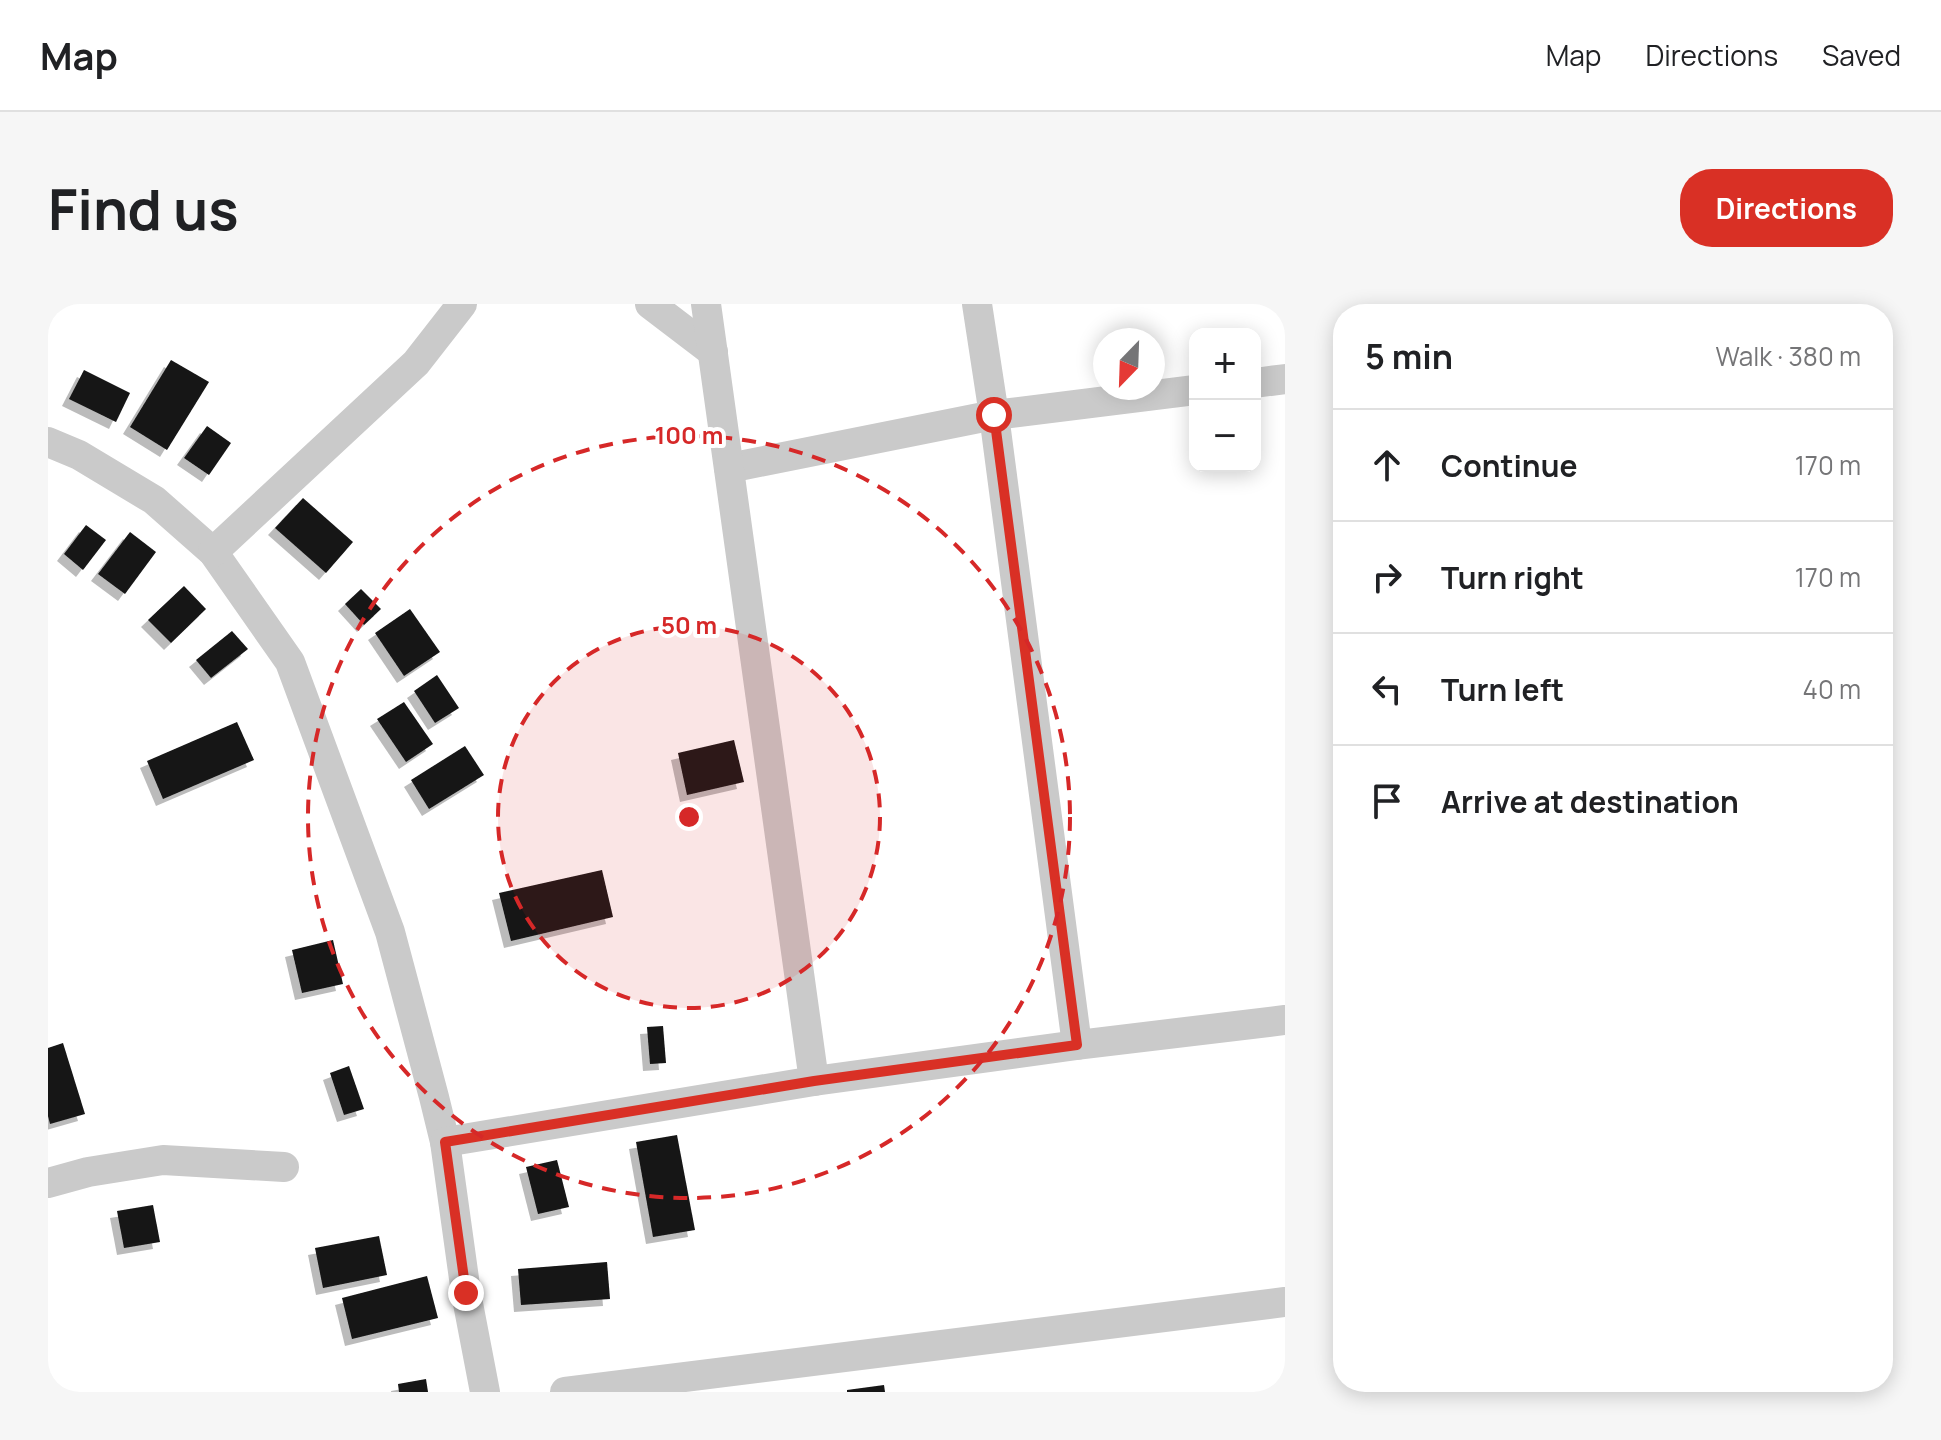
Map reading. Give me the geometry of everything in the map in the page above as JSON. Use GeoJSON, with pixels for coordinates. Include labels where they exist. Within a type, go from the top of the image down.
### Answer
{"type":"FeatureCollection","features":[{"type":"Feature","properties":{"kind":"street"},"geometry":{"type":"LineString","coordinates":[[213,552],[416,363],[462,304]]}},
{"type":"Feature","properties":{"kind":"street"},"geometry":{"type":"LineString","coordinates":[[650,304],[713,352]]}},
{"type":"Feature","properties":{"kind":"street"},"geometry":{"type":"LineString","coordinates":[[706,304],[814,1081]]}},
{"type":"Feature","properties":{"kind":"street"},"geometry":{"type":"LineString","coordinates":[[977,304],[1077,1045]]}},
{"type":"Feature","properties":{"kind":"street"},"geometry":{"type":"LineString","coordinates":[[1261,382],[1285,379]]}},
{"type":"Feature","properties":{"kind":"street"},"geometry":{"type":"LineString","coordinates":[[729,468],[994,415],[1189,391]]}},
{"type":"Feature","properties":{"kind":"street"},"geometry":{"type":"LineString","coordinates":[[48,442],[79,455],[154,500],[213,552],[290,662],[390,932],[445,1142],[466,1293],[485,1392]]}},
{"type":"Feature","properties":{"kind":"street"},"geometry":{"type":"LineString","coordinates":[[445,1142],[814,1081],[1285,1020]]}},
{"type":"Feature","properties":{"kind":"street"},"geometry":{"type":"LineString","coordinates":[[48,1183],[88,1172],[163,1160],[284,1167]]}},
{"type":"Feature","properties":{"kind":"street"},"geometry":{"type":"LineString","coordinates":[[565,1392],[1285,1302]]}},
{"type":"Feature","properties":{"kind":"building"},"geometry":{"type":"Polygon","coordinates":[[[171,360],[209,382],[167,450],[130,427],[171,360]]]}},
{"type":"Feature","properties":{"kind":"building"},"geometry":{"type":"Polygon","coordinates":[[[84,370],[130,393],[116,422],[69,399],[84,370]]]}},
{"type":"Feature","properties":{"kind":"building"},"geometry":{"type":"Polygon","coordinates":[[[207,426],[231,443],[209,475],[184,458],[207,426]]]}},
{"type":"Feature","properties":{"kind":"building"},"geometry":{"type":"Polygon","coordinates":[[[303,498],[353,542],[326,573],[275,528],[303,498]]]}},
{"type":"Feature","properties":{"kind":"building"},"geometry":{"type":"Polygon","coordinates":[[[86,525],[106,540],[83,570],[64,554],[86,525]]]}},
{"type":"Feature","properties":{"kind":"building"},"geometry":{"type":"Polygon","coordinates":[[[130,532],[156,552],[125,594],[98,574],[130,532]]]}},
{"type":"Feature","properties":{"kind":"building"},"geometry":{"type":"Polygon","coordinates":[[[184,586],[206,609],[171,643],[148,620],[184,586]]]}},
{"type":"Feature","properties":{"kind":"building"},"geometry":{"type":"Polygon","coordinates":[[[361,589],[381,609],[364,625],[345,604],[361,589]]]}},
{"type":"Feature","properties":{"kind":"building"},"geometry":{"type":"Polygon","coordinates":[[[410,609],[440,652],[404,676],[375,633],[410,609]]]}},
{"type":"Feature","properties":{"kind":"building"},"geometry":{"type":"Polygon","coordinates":[[[232,631],[248,649],[211,678],[196,660],[232,631]]]}},
{"type":"Feature","properties":{"kind":"building"},"geometry":{"type":"Polygon","coordinates":[[[437,675],[459,708],[435,723],[414,691],[437,675]]]}},
{"type":"Feature","properties":{"kind":"building"},"geometry":{"type":"Polygon","coordinates":[[[404,702],[433,744],[406,762],[377,719],[404,702]]]}},
{"type":"Feature","properties":{"kind":"building"},"geometry":{"type":"Polygon","coordinates":[[[237,722],[254,760],[163,799],[147,761],[237,722]]]}},
{"type":"Feature","properties":{"kind":"building"},"geometry":{"type":"Polygon","coordinates":[[[734,740],[744,782],[687,795],[678,753],[734,740]]]}},
{"type":"Feature","properties":{"kind":"building"},"geometry":{"type":"Polygon","coordinates":[[[465,746],[484,775],[429,809],[411,780],[465,746]]]}},
{"type":"Feature","properties":{"kind":"building"},"geometry":{"type":"Polygon","coordinates":[[[602,870],[613,917],[511,941],[499,893],[602,870]]]}},
{"type":"Feature","properties":{"kind":"building"},"geometry":{"type":"Polygon","coordinates":[[[333,940],[343,984],[302,993],[292,950],[333,940]]]}},
{"type":"Feature","properties":{"kind":"building"},"geometry":{"type":"Polygon","coordinates":[[[663,1026],[666,1063],[650,1064],[647,1027],[663,1026]]]}},
{"type":"Feature","properties":{"kind":"building"},"geometry":{"type":"Polygon","coordinates":[[[63,1043],[85,1114],[50,1124],[48,1048],[63,1043]]]}},
{"type":"Feature","properties":{"kind":"building"},"geometry":{"type":"Polygon","coordinates":[[[349,1066],[364,1109],[344,1115],[330,1073],[349,1066]]]}},
{"type":"Feature","properties":{"kind":"building"},"geometry":{"type":"Polygon","coordinates":[[[677,1135],[695,1230],[653,1237],[636,1142],[677,1135]]]}},
{"type":"Feature","properties":{"kind":"building"},"geometry":{"type":"Polygon","coordinates":[[[557,1160],[569,1207],[538,1214],[526,1167],[557,1160]]]}},
{"type":"Feature","properties":{"kind":"building"},"geometry":{"type":"Polygon","coordinates":[[[153,1205],[160,1242],[124,1248],[117,1211],[153,1205]]]}},
{"type":"Feature","properties":{"kind":"building"},"geometry":{"type":"Polygon","coordinates":[[[379,1236],[387,1275],[323,1288],[315,1248],[379,1236]]]}},
{"type":"Feature","properties":{"kind":"building"},"geometry":{"type":"Polygon","coordinates":[[[607,1262],[610,1299],[521,1305],[518,1269],[607,1262]]]}},
{"type":"Feature","properties":{"kind":"building"},"geometry":{"type":"Polygon","coordinates":[[[427,1276],[438,1318],[352,1339],[342,1298],[427,1276]]]}},
{"type":"Feature","properties":{"kind":"building"},"geometry":{"type":"Polygon","coordinates":[[[426,1379],[428,1392],[399,1392],[398,1384],[426,1379]]]}},
{"type":"Feature","properties":{"kind":"building"},"geometry":{"type":"Polygon","coordinates":[[[884,1385],[885,1392],[847,1392],[847,1390],[884,1385]]]}},
{"type":"Feature","properties":{"kind":"route"},"geometry":{"type":"LineString","coordinates":[[466,1293],[445,1142],[814,1081],[1077,1045],[994,415]]}}]}
